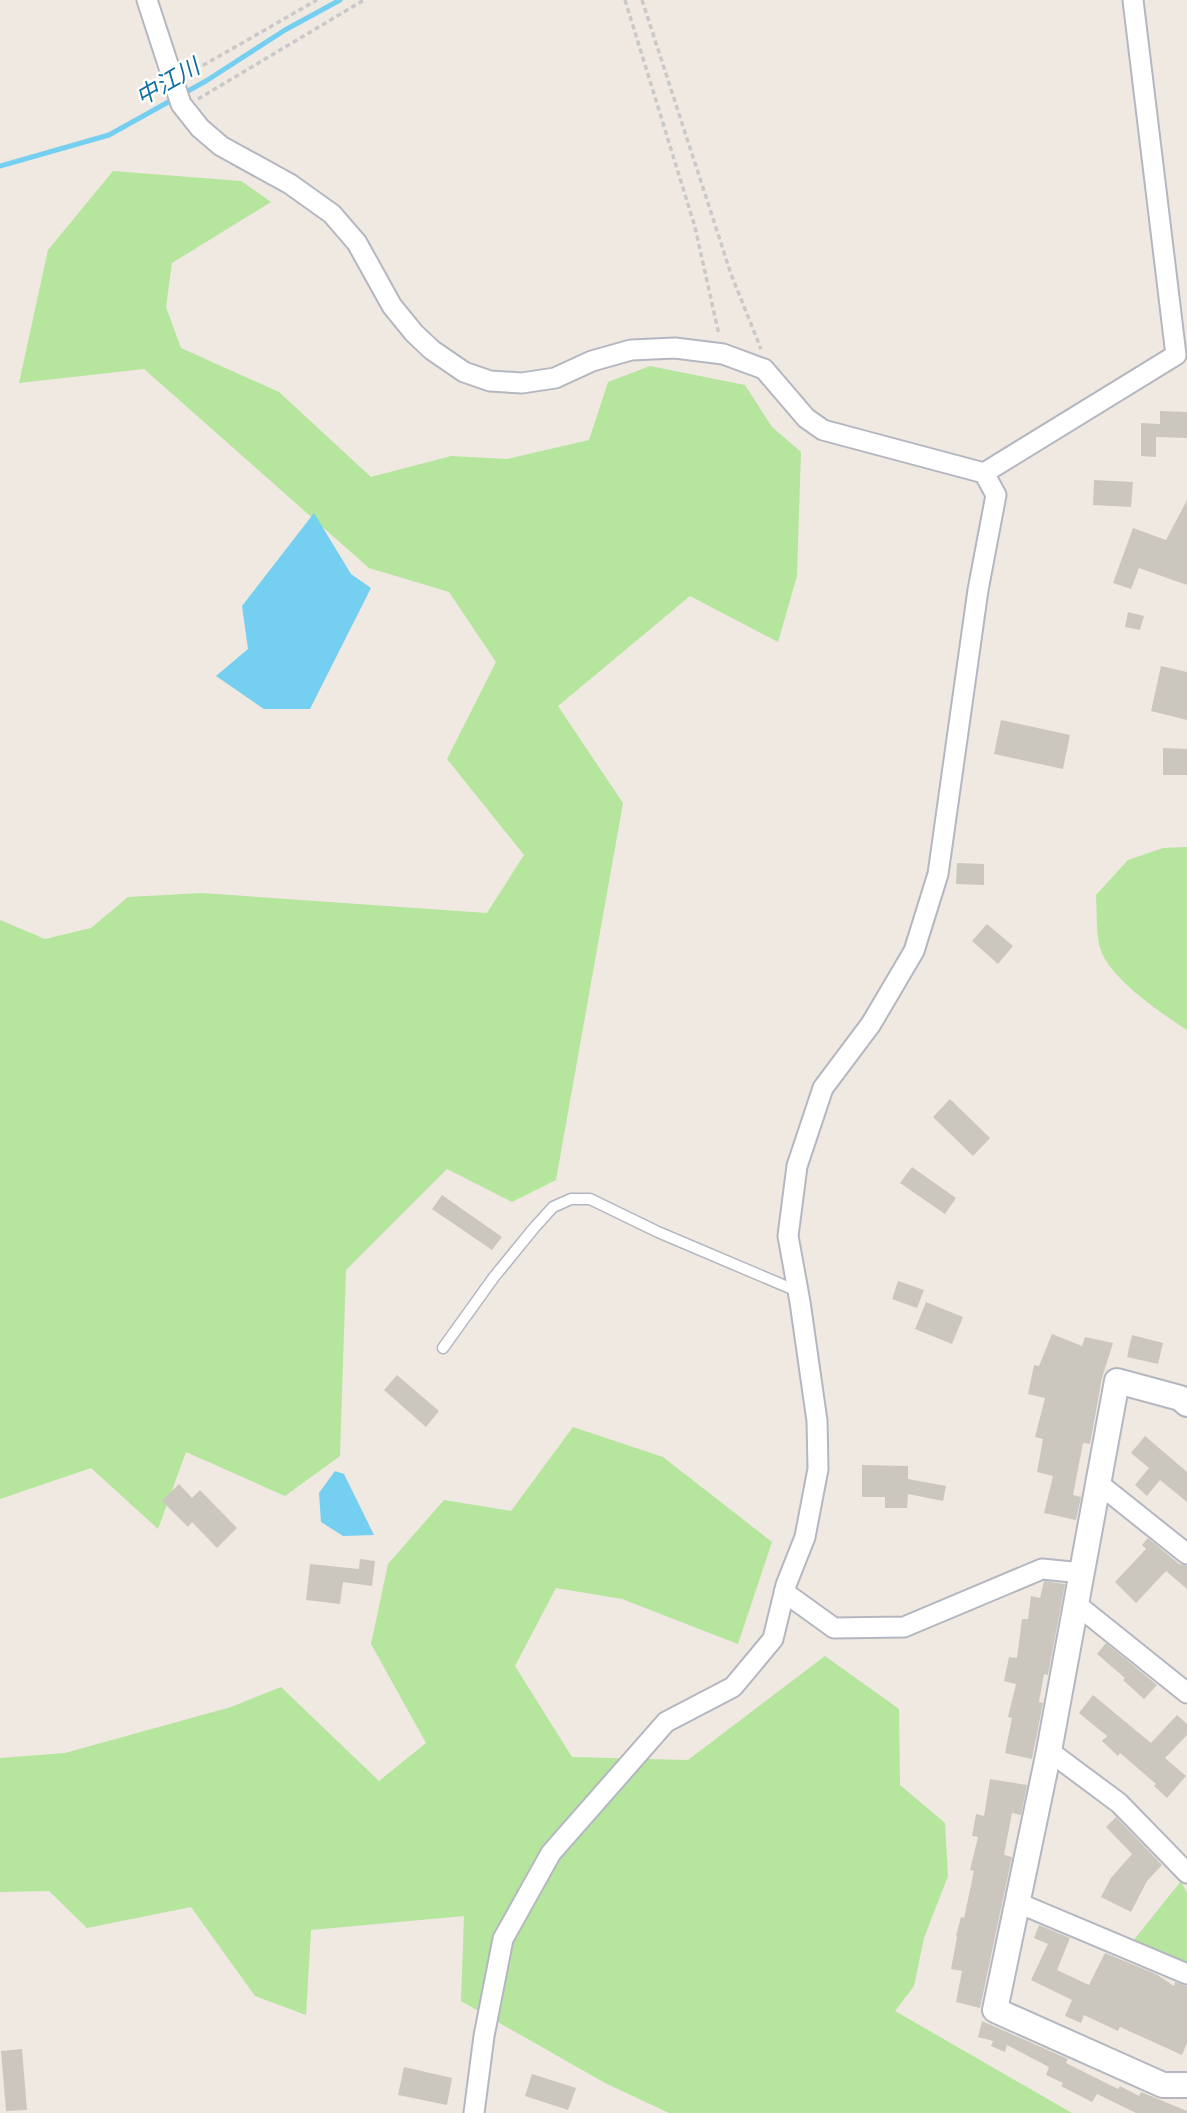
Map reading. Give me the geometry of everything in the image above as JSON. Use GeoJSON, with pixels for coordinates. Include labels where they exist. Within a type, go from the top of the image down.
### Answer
{"type":"FeatureCollection","features":[{"type":"Feature","properties":{"kind":"street"},"geometry":{"type":"LineString","coordinates":[[147,0],[179,96],[200,128],[222,146],[290,184],[332,214],[357,243],[392,306],[414,333],[432,350],[464,372],[490,381],[522,383],[555,378],[592,361],[631,350],[675,348],[723,354],[764,369],[806,418],[823,430],[984,473],[1181,355],[1133,0]]}},
{"type":"Feature","properties":{"kind":"street"},"geometry":{"type":"LineString","coordinates":[[474,2113],[484,2036],[503,1939],[551,1853],[666,1722],[733,1687],[773,1639],[784,1592],[805,1537],[818,1469],[817,1421],[788,1236],[797,1166],[823,1088],[871,1024],[914,951],[938,874],[978,590],[996,495],[984,473]]}},
{"type":"Feature","properties":{"kind":"street"},"geometry":{"type":"LineString","coordinates":[[1187,1404],[1180,1398],[1117,1381],[1049,1751],[995,2010],[1163,2085],[1187,2085]]}},
{"type":"Feature","properties":{"kind":"street"},"geometry":{"type":"LineString","coordinates":[[1098,1483],[1187,1554]]}},
{"type":"Feature","properties":{"kind":"street"},"geometry":{"type":"LineString","coordinates":[[784,1592],[834,1628],[904,1627],[1042,1569],[1082,1573]]}},
{"type":"Feature","properties":{"kind":"street"},"geometry":{"type":"LineString","coordinates":[[1076,1604],[1185,1688]]}},
{"type":"Feature","properties":{"kind":"street"},"geometry":{"type":"LineString","coordinates":[[1049,1751],[1119,1803],[1187,1873]]}},
{"type":"Feature","properties":{"kind":"street"},"geometry":{"type":"LineString","coordinates":[[1016,1902],[1187,1974]]}},
{"type":"Feature","properties":{"kind":"lane"},"geometry":{"type":"LineString","coordinates":[[443,1348],[494,1277],[534,1228],[553,1207],[571,1199],[590,1199],[659,1232],[798,1291]]}},
{"type":"Feature","properties":{"kind":"path"},"geometry":{"type":"LineString","coordinates":[[179,96],[317,0]]}},
{"type":"Feature","properties":{"kind":"path"},"geometry":{"type":"LineString","coordinates":[[179,96],[364,0]]}},
{"type":"Feature","properties":{"kind":"path"},"geometry":{"type":"LineString","coordinates":[[625,0],[695,227],[723,354]]}},
{"type":"Feature","properties":{"kind":"path"},"geometry":{"type":"LineString","coordinates":[[642,0],[731,274],[762,350],[764,369]]}},
{"type":"Feature","properties":{"kind":"green space"},"geometry":{"type":"Polygon","coordinates":[[[113,171],[241,181],[271,202],[172,263],[166,307],[181,348],[279,392],[371,477],[451,456],[507,459],[589,440],[608,382],[650,366],[745,385],[772,427],[801,452],[797,576],[778,642],[690,596],[558,706],[623,803],[556,1180],[512,1202],[447,1169],[346,1270],[340,1456],[285,1496],[186,1452],[158,1529],[91,1468],[0,1499],[0,920],[45,939],[91,928],[128,897],[202,893],[487,913],[524,855],[447,759],[496,662],[449,592],[369,568],[144,369],[19,383],[48,250],[113,171]]]}},
{"type":"Feature","properties":{"kind":"green space"},"geometry":{"type":"Polygon","coordinates":[[[1187,847],[1187,1030],[1136,993],[1103,956],[1099,944],[1096,895],[1128,860],[1163,848],[1187,847]]]}},
{"type":"Feature","properties":{"kind":"green space"},"geometry":{"type":"Polygon","coordinates":[[[573,1427],[663,1457],[772,1542],[738,1644],[622,1599],[556,1588],[515,1666],[572,1757],[688,1760],[825,1656],[899,1709],[900,1785],[945,1823],[948,1876],[924,1938],[914,1986],[895,2011],[1072,2113],[669,2113],[605,2083],[461,2001],[464,1916],[311,1930],[306,2015],[255,1996],[191,1907],[87,1928],[49,1891],[0,1892],[0,1758],[65,1753],[231,1707],[281,1687],[379,1781],[426,1743],[371,1644],[388,1564],[444,1500],[511,1511],[573,1427]]]}},
{"type":"Feature","properties":{"kind":"green space"},"geometry":{"type":"Polygon","coordinates":[[[1181,1881],[1187,1893],[1187,1968],[1133,1941],[1181,1881]]]}},
{"type":"Feature","properties":{"kind":"water"},"geometry":{"type":"Polygon","coordinates":[[[314,513],[351,574],[371,588],[310,709],[264,709],[216,676],[248,649],[242,606],[314,513]]]}},
{"type":"Feature","properties":{"kind":"water"},"geometry":{"type":"Polygon","coordinates":[[[335,1471],[344,1474],[374,1535],[343,1536],[321,1522],[319,1493],[335,1471]]]}},
{"type":"Feature","properties":{"kind":"building"},"geometry":{"type":"Polygon","coordinates":[[[1160,411],[1187,412],[1187,438],[1156,437],[1156,457],[1141,456],[1141,423],[1160,424],[1160,411]]]}},
{"type":"Feature","properties":{"kind":"building"},"geometry":{"type":"Polygon","coordinates":[[[1094,480],[1133,482],[1131,507],[1093,505],[1094,480]]]}},
{"type":"Feature","properties":{"kind":"building"},"geometry":{"type":"Polygon","coordinates":[[[1187,500],[1187,585],[1139,568],[1131,589],[1113,583],[1133,528],[1166,540],[1187,500]]]}},
{"type":"Feature","properties":{"kind":"building"},"geometry":{"type":"Polygon","coordinates":[[[1128,612],[1144,616],[1140,630],[1125,627],[1128,612]]]}},
{"type":"Feature","properties":{"kind":"building"},"geometry":{"type":"Polygon","coordinates":[[[1161,666],[1187,672],[1187,720],[1151,711],[1161,666]]]}},
{"type":"Feature","properties":{"kind":"building"},"geometry":{"type":"Polygon","coordinates":[[[1001,720],[1070,735],[1063,769],[994,754],[1001,720]]]}},
{"type":"Feature","properties":{"kind":"building"},"geometry":{"type":"Polygon","coordinates":[[[1163,748],[1187,749],[1187,775],[1163,775],[1163,748]]]}},
{"type":"Feature","properties":{"kind":"building"},"geometry":{"type":"Polygon","coordinates":[[[957,863],[984,864],[984,885],[956,884],[957,863]]]}},
{"type":"Feature","properties":{"kind":"building"},"geometry":{"type":"Polygon","coordinates":[[[987,924],[1013,946],[998,964],[972,941],[987,924]]]}},
{"type":"Feature","properties":{"kind":"building"},"geometry":{"type":"Polygon","coordinates":[[[950,1099],[990,1138],[973,1156],[933,1117],[950,1099]]]}},
{"type":"Feature","properties":{"kind":"building"},"geometry":{"type":"Polygon","coordinates":[[[912,1167],[956,1198],[945,1214],[900,1183],[912,1167]]]}},
{"type":"Feature","properties":{"kind":"building"},"geometry":{"type":"Polygon","coordinates":[[[442,1195],[502,1237],[492,1250],[432,1209],[442,1195]]]}},
{"type":"Feature","properties":{"kind":"building"},"geometry":{"type":"Polygon","coordinates":[[[898,1281],[924,1290],[917,1308],[892,1299],[898,1281]]]}},
{"type":"Feature","properties":{"kind":"building"},"geometry":{"type":"Polygon","coordinates":[[[926,1302],[963,1317],[952,1344],[915,1329],[926,1302]]]}},
{"type":"Feature","properties":{"kind":"building"},"geometry":{"type":"Polygon","coordinates":[[[1052,1334],[1082,1346],[1085,1337],[1113,1343],[1102,1378],[1090,1444],[1083,1443],[1073,1495],[1081,1497],[1076,1520],[1044,1513],[1053,1476],[1037,1472],[1043,1439],[1035,1437],[1045,1398],[1028,1394],[1034,1365],[1039,1366],[1052,1334]]]}},
{"type":"Feature","properties":{"kind":"building"},"geometry":{"type":"Polygon","coordinates":[[[1132,1335],[1163,1343],[1158,1364],[1127,1357],[1132,1335]]]}},
{"type":"Feature","properties":{"kind":"building"},"geometry":{"type":"Polygon","coordinates":[[[397,1375],[439,1411],[426,1427],[384,1390],[397,1375]]]}},
{"type":"Feature","properties":{"kind":"building"},"geometry":{"type":"Polygon","coordinates":[[[1145,1436],[1187,1472],[1187,1502],[1160,1480],[1147,1496],[1135,1485],[1149,1468],[1131,1453],[1145,1436]]]}},
{"type":"Feature","properties":{"kind":"building"},"geometry":{"type":"Polygon","coordinates":[[[862,1465],[908,1466],[908,1479],[946,1486],[943,1501],[908,1494],[907,1508],[885,1508],[885,1497],[862,1497],[862,1465]]]}},
{"type":"Feature","properties":{"kind":"building"},"geometry":{"type":"Polygon","coordinates":[[[179,1484],[192,1498],[200,1490],[237,1528],[217,1548],[192,1522],[188,1527],[162,1501],[179,1484]]]}},
{"type":"Feature","properties":{"kind":"building"},"geometry":{"type":"Polygon","coordinates":[[[1148,1538],[1179,1564],[1187,1566],[1187,1589],[1166,1571],[1136,1603],[1115,1582],[1146,1549],[1142,1545],[1148,1538]]]}},
{"type":"Feature","properties":{"kind":"building"},"geometry":{"type":"Polygon","coordinates":[[[360,1559],[375,1561],[372,1586],[343,1582],[340,1604],[306,1600],[310,1564],[359,1569],[360,1559]]]}},
{"type":"Feature","properties":{"kind":"building"},"geometry":{"type":"Polygon","coordinates":[[[1044,1581],[1065,1584],[1048,1675],[1044,1674],[1039,1702],[1043,1703],[1032,1759],[1005,1753],[1012,1718],[1008,1717],[1016,1684],[1004,1681],[1009,1657],[1017,1658],[1022,1619],[1028,1619],[1031,1596],[1040,1598],[1044,1581]]]}},
{"type":"Feature","properties":{"kind":"building"},"geometry":{"type":"Polygon","coordinates":[[[1106,1643],[1157,1685],[1144,1699],[1097,1654],[1106,1643]]]}},
{"type":"Feature","properties":{"kind":"building"},"geometry":{"type":"Polygon","coordinates":[[[1093,1695],[1151,1743],[1177,1715],[1187,1724],[1187,1735],[1165,1758],[1186,1776],[1167,1798],[1154,1786],[1156,1784],[1102,1741],[1107,1736],[1079,1713],[1093,1695]]]}},
{"type":"Feature","properties":{"kind":"building"},"geometry":{"type":"Polygon","coordinates":[[[990,1779],[1027,1785],[1021,1815],[1012,1813],[1004,1855],[1012,1857],[980,2008],[956,2002],[962,1971],[951,1969],[956,1936],[961,1917],[964,1918],[974,1871],[970,1870],[978,1837],[972,1836],[976,1814],[984,1816],[990,1779]]]}},
{"type":"Feature","properties":{"kind":"building"},"geometry":{"type":"Polygon","coordinates":[[[1116,1817],[1162,1865],[1147,1881],[1131,1912],[1101,1897],[1111,1878],[1132,1854],[1106,1827],[1116,1817]]]}},
{"type":"Feature","properties":{"kind":"building"},"geometry":{"type":"Polygon","coordinates":[[[1039,1925],[1070,1938],[1057,1970],[1089,1985],[1105,1953],[1156,1974],[1174,1986],[1175,1982],[1187,1986],[1187,2043],[1182,2055],[1120,2027],[1118,2031],[1084,2015],[1081,2023],[1065,2016],[1072,2000],[1031,1980],[1048,1944],[1034,1938],[1039,1925]]]}},
{"type":"Feature","properties":{"kind":"building"},"geometry":{"type":"Polygon","coordinates":[[[982,2021],[1068,2059],[1066,2063],[1118,2089],[1120,2086],[1139,2096],[1141,2092],[1187,2113],[1136,2113],[1097,2094],[1092,2102],[1046,2075],[1049,2067],[1007,2045],[1005,2052],[991,2046],[993,2041],[978,2037],[982,2021]]]}},
{"type":"Feature","properties":{"kind":"building"},"geometry":{"type":"Polygon","coordinates":[[[22,2049],[27,2110],[6,2111],[1,2051],[22,2049]]]}},
{"type":"Feature","properties":{"kind":"building"},"geometry":{"type":"Polygon","coordinates":[[[404,2067],[452,2078],[447,2105],[398,2095],[404,2067]]]}},
{"type":"Feature","properties":{"kind":"building"},"geometry":{"type":"Polygon","coordinates":[[[532,2074],[576,2088],[568,2110],[525,2096],[532,2074]]]}},
{"type":"Feature","properties":{"kind":"waterway","name":"中江川"},"geometry":{"type":"LineString","coordinates":[[0,166],[109,135],[206,81],[285,30],[340,0]]}}]}
